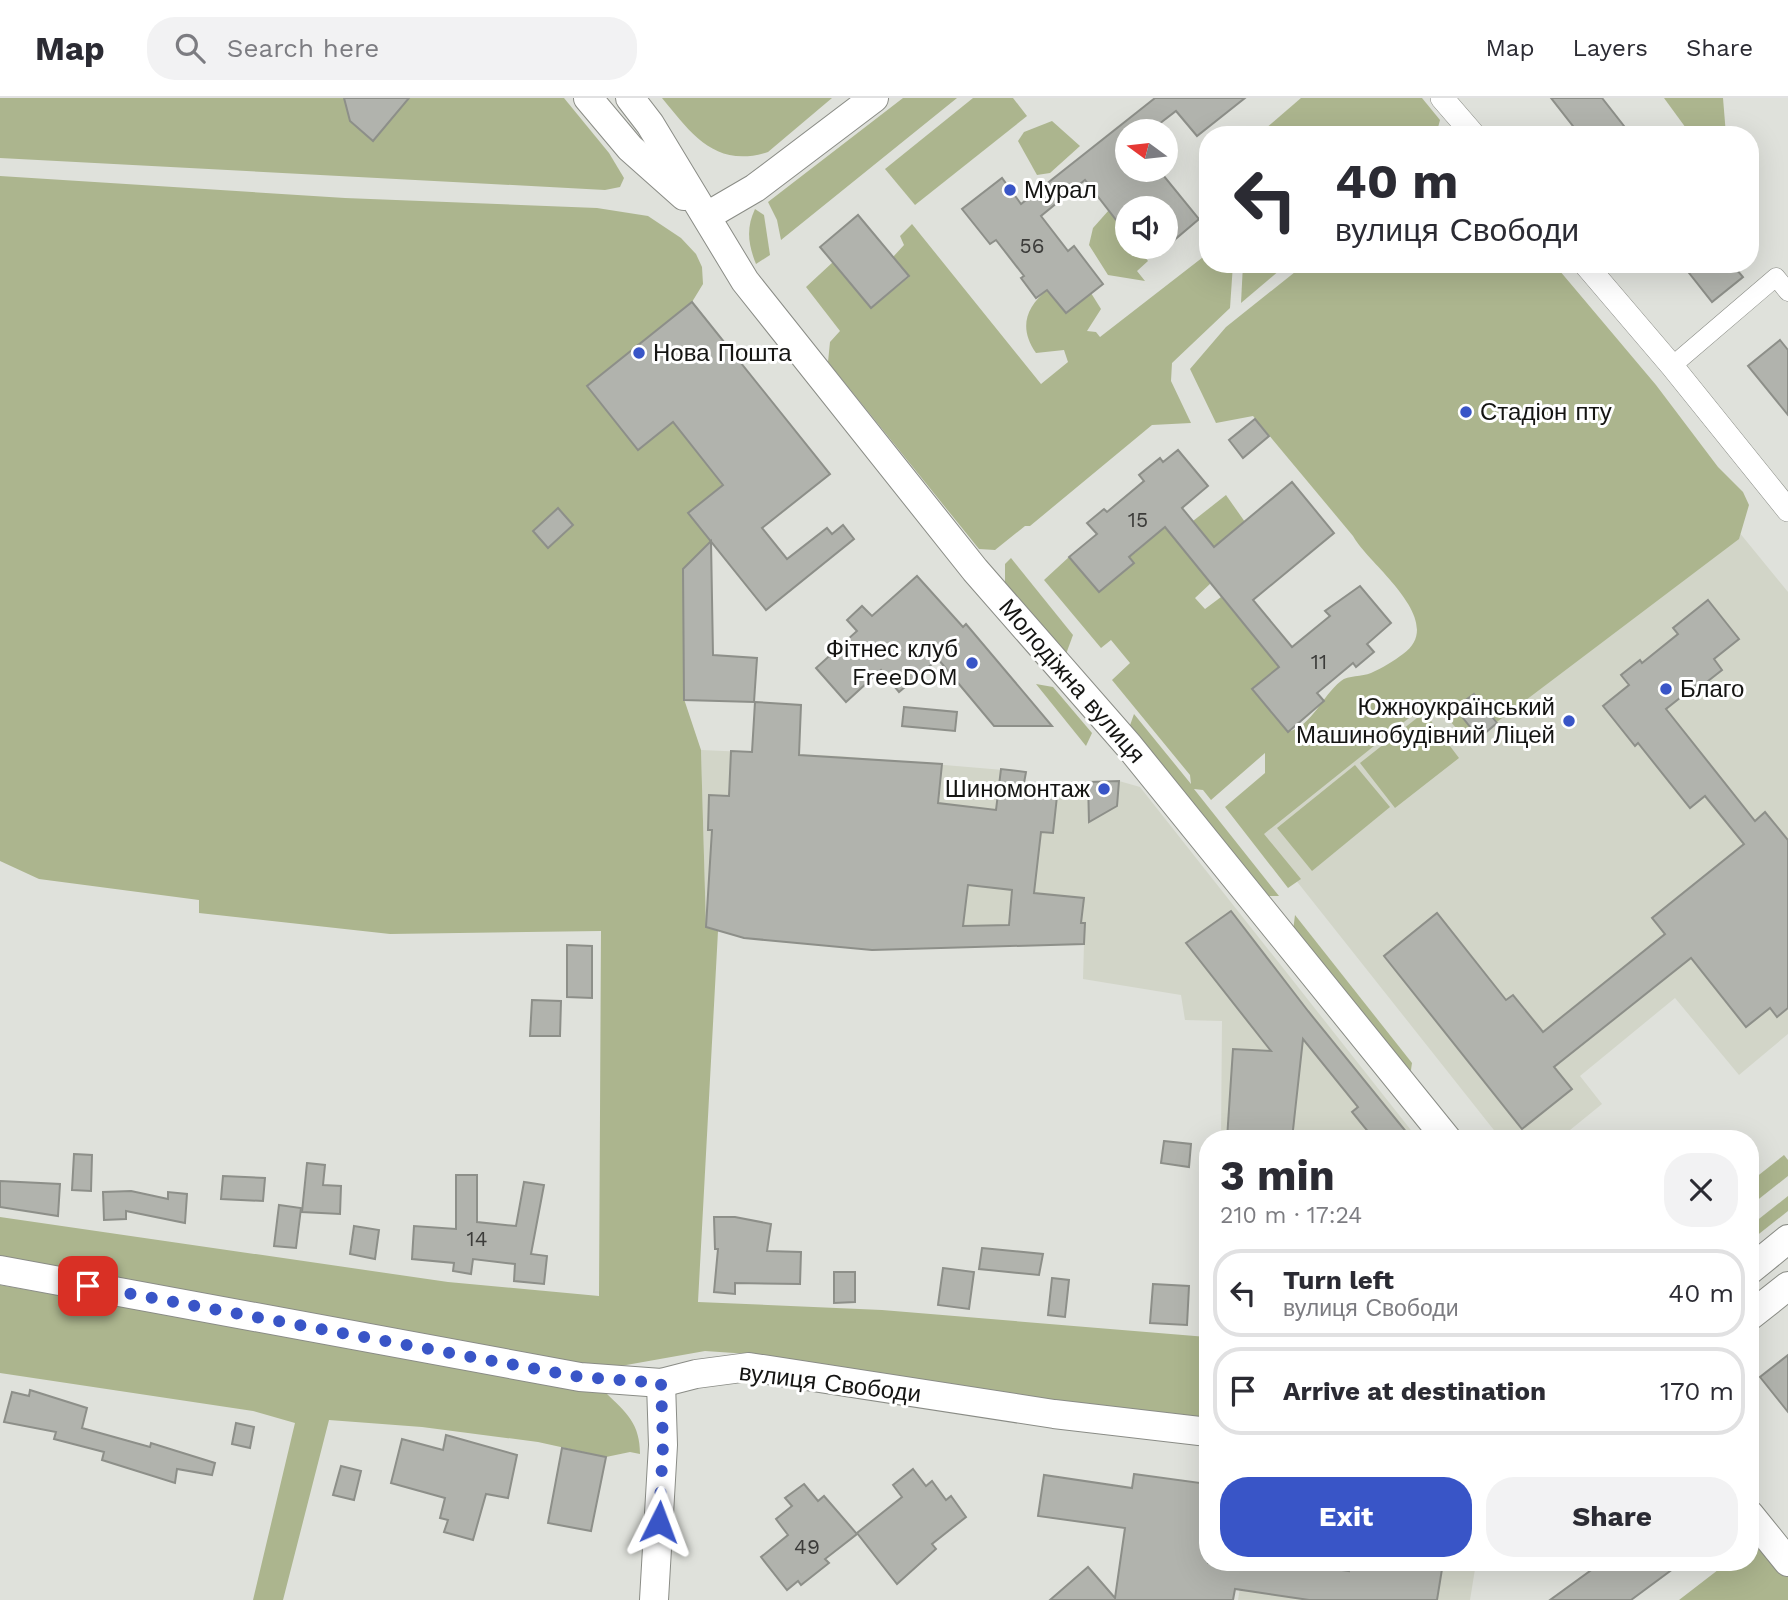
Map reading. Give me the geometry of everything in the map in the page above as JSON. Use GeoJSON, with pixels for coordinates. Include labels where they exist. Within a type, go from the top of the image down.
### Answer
{"type":"FeatureCollection","features":[{"type":"Feature","properties":{"kind":"street"},"geometry":{"type":"LineString","coordinates":[[588,98],[630,148],[707,216],[755,188],[874,98]]}},
{"type":"Feature","properties":{"kind":"street","name":"Молодіжна вулиця"},"geometry":{"type":"LineString","coordinates":[[630,98],[650,124],[745,281],[975,570],[1129,746],[1440,1130]]}},
{"type":"Feature","properties":{"kind":"street"},"geometry":{"type":"LineString","coordinates":[[1443,98],[1466,126]]}},
{"type":"Feature","properties":{"kind":"street"},"geometry":{"type":"LineString","coordinates":[[1593,273],[1788,510]]}},
{"type":"Feature","properties":{"kind":"street"},"geometry":{"type":"LineString","coordinates":[[1672,366],[1776,277],[1788,292]]}},
{"type":"Feature","properties":{"kind":"street"},"geometry":{"type":"LineString","coordinates":[[1759,1263],[1788,1239]]}},
{"type":"Feature","properties":{"kind":"street","name":"вулиця Свободи"},"geometry":{"type":"LineString","coordinates":[[0,1270],[580,1377],[661,1383],[696,1374],[749,1367],[1054,1415],[1199,1431]]}},
{"type":"Feature","properties":{"kind":"street"},"geometry":{"type":"LineString","coordinates":[[1759,1309],[1788,1286]]}},
{"type":"Feature","properties":{"kind":"street"},"geometry":{"type":"LineString","coordinates":[[654,1600],[663,1445],[661,1383]]}},
{"type":"Feature","properties":{"kind":"street"},"geometry":{"type":"LineString","coordinates":[[1759,1526],[1788,1562]]}},
{"type":"Feature","properties":{"kind":"shaded area","name":"Южноукраїнський Машинобудівний Ліцей"},"geometry":{"type":"Polygon","coordinates":[[[1519,273],[1527,273],[1788,592],[1788,1034],[1739,1075],[1675,998],[1580,1076],[1602,1104],[1570,1130],[1494,1130],[1238,807],[1461,635],[1519,273]]]}},
{"type":"Feature","properties":{"kind":"shaded area"},"geometry":{"type":"Polygon","coordinates":[[[701,750],[839,756],[1026,772],[1025,783],[1088,790],[1089,822],[1117,806],[1119,781],[1140,787],[1411,1130],[1221,1130],[1222,1021],[1185,1020],[1181,995],[1083,979],[1084,944],[872,950],[744,938],[706,927],[701,750]]]}},
{"type":"Feature","properties":{"kind":"shaded area"},"geometry":{"type":"Polygon","coordinates":[[[1243,1571],[1475,1571],[1470,1600],[1238,1600],[1243,1571]]]}},
{"type":"Feature","properties":{"kind":"green space"},"geometry":{"type":"Polygon","coordinates":[[[0,98],[564,98],[609,153],[624,178],[620,187],[605,190],[0,158],[0,98]]]}},
{"type":"Feature","properties":{"kind":"green space"},"geometry":{"type":"Polygon","coordinates":[[[662,98],[832,98],[768,152],[733,156],[719,152],[694,135],[662,98]]]}},
{"type":"Feature","properties":{"kind":"green space"},"geometry":{"type":"Polygon","coordinates":[[[903,98],[957,98],[781,240],[777,220],[768,202],[903,98]]]}},
{"type":"Feature","properties":{"kind":"green space"},"geometry":{"type":"Polygon","coordinates":[[[973,98],[1013,98],[1027,116],[915,205],[885,169],[973,98]]]}},
{"type":"Feature","properties":{"kind":"green space"},"geometry":{"type":"Polygon","coordinates":[[[1301,98],[1422,98],[1440,120],[1438,126],[1268,126],[1301,98]]]}},
{"type":"Feature","properties":{"kind":"green space"},"geometry":{"type":"Polygon","coordinates":[[[1664,98],[1723,98],[1725,126],[1684,126],[1664,98]]]}},
{"type":"Feature","properties":{"kind":"green space"},"geometry":{"type":"Polygon","coordinates":[[[1052,121],[1080,146],[1050,173],[1037,175],[1018,141],[1024,132],[1052,121]]]}},
{"type":"Feature","properties":{"kind":"green space"},"geometry":{"type":"Polygon","coordinates":[[[0,176],[345,198],[597,208],[648,216],[681,238],[696,254],[702,267],[703,284],[692,302],[587,386],[638,450],[673,422],[723,485],[689,513],[711,541],[683,570],[684,699],[701,750],[706,927],[718,931],[698,1302],[882,1310],[1199,1336],[1199,1418],[1021,1403],[749,1354],[705,1351],[615,1367],[571,1365],[0,1262],[0,1217],[448,1282],[599,1296],[601,931],[390,934],[199,913],[199,900],[39,879],[0,861],[0,176]]]}},
{"type":"Feature","properties":{"kind":"green space"},"geometry":{"type":"Polygon","coordinates":[[[755,209],[764,215],[770,255],[756,264],[749,236],[755,209]]]}},
{"type":"Feature","properties":{"kind":"green space"},"geometry":{"type":"Polygon","coordinates":[[[1109,210],[1115,218],[1115,259],[1146,259],[1148,261],[1137,271],[1145,281],[1108,275],[1089,245],[1093,228],[1109,210]]]}},
{"type":"Feature","properties":{"kind":"green space"},"geometry":{"type":"Polygon","coordinates":[[[912,224],[1041,384],[1068,362],[1064,350],[1036,353],[1027,336],[1029,312],[1047,290],[1066,313],[1091,293],[1101,309],[1087,331],[1096,332],[1100,337],[1199,260],[1199,273],[1232,273],[1230,308],[1172,363],[1171,381],[1191,423],[1152,425],[1030,526],[1025,526],[995,550],[979,549],[828,362],[830,342],[840,331],[806,287],[833,262],[871,308],[909,277],[893,257],[904,245],[900,236],[912,224]]]}},
{"type":"Feature","properties":{"kind":"green space"},"geometry":{"type":"Polygon","coordinates":[[[1243,273],[1276,273],[1241,303],[1243,273]]]}},
{"type":"Feature","properties":{"kind":"green space"},"geometry":{"type":"Polygon","coordinates":[[[1294,273],[1562,273],[1656,385],[1718,467],[1743,492],[1749,505],[1739,539],[1469,743],[1432,700],[1425,713],[1459,758],[1395,808],[1360,763],[1422,714],[1409,718],[1264,834],[1301,879],[1288,888],[1225,807],[1265,773],[1265,753],[1211,800],[1203,790],[1194,789],[1279,896],[1258,896],[1128,731],[1134,714],[1191,784],[1190,775],[1112,680],[1130,663],[1111,640],[1101,648],[1044,580],[1069,557],[1099,592],[1134,563],[1127,554],[1135,553],[1165,527],[1211,583],[1195,598],[1205,609],[1221,597],[1283,671],[1253,689],[1288,732],[1311,717],[1341,681],[1384,667],[1403,654],[1415,641],[1417,626],[1401,593],[1253,416],[1216,423],[1190,369],[1226,327],[1294,273]]]}},
{"type":"Feature","properties":{"kind":"green space"},"geometry":{"type":"Polygon","coordinates":[[[1226,495],[1245,522],[1217,551],[1193,521],[1226,495]]]}},
{"type":"Feature","properties":{"kind":"green space"},"geometry":{"type":"Polygon","coordinates":[[[1011,558],[1073,635],[1066,654],[1005,584],[1005,564],[1011,558]]]}},
{"type":"Feature","properties":{"kind":"green space"},"geometry":{"type":"Polygon","coordinates":[[[1036,684],[1053,687],[1092,733],[1086,746],[1036,684]]]}},
{"type":"Feature","properties":{"kind":"green space"},"geometry":{"type":"Polygon","coordinates":[[[1355,765],[1390,807],[1312,871],[1277,828],[1355,765]]]}},
{"type":"Feature","properties":{"kind":"green space"},"geometry":{"type":"Polygon","coordinates":[[[1295,915],[1412,1063],[1409,1083],[1292,939],[1295,915]]]}},
{"type":"Feature","properties":{"kind":"green space"},"geometry":{"type":"Polygon","coordinates":[[[1784,1155],[1788,1160],[1788,1176],[1759,1199],[1759,1175],[1784,1155]]]}},
{"type":"Feature","properties":{"kind":"green space"},"geometry":{"type":"Polygon","coordinates":[[[1788,1196],[1788,1211],[1759,1234],[1759,1219],[1788,1196]]]}},
{"type":"Feature","properties":{"kind":"green space"},"geometry":{"type":"Polygon","coordinates":[[[0,1285],[606,1393],[635,1427],[640,1454],[630,1452],[606,1457],[538,1442],[422,1427],[329,1420],[283,1600],[253,1600],[295,1423],[253,1411],[0,1373],[0,1285]]]}},
{"type":"Feature","properties":{"kind":"green space"},"geometry":{"type":"Polygon","coordinates":[[[1759,1539],[1788,1576],[1788,1600],[1679,1600],[1717,1571],[1759,1571],[1759,1539]]]}},
{"type":"Feature","properties":{"kind":"building"},"geometry":{"type":"Polygon","coordinates":[[[344,98],[409,98],[373,141],[350,121],[344,98]]]}},
{"type":"Feature","properties":{"kind":"building"},"geometry":{"type":"Polygon","coordinates":[[[1155,98],[1245,98],[1210,126],[1199,126],[1197,136],[1176,111],[1166,119],[1128,119],[1155,98]]]}},
{"type":"Feature","properties":{"kind":"building"},"geometry":{"type":"Polygon","coordinates":[[[1551,98],[1602,98],[1624,126],[1573,126],[1551,98]]]}},
{"type":"Feature","properties":{"kind":"building"},"geometry":{"type":"Polygon","coordinates":[[[1115,130],[1115,182],[1169,182],[1199,219],[1178,237],[1178,196],[1115,196],[1115,219],[1085,180],[1041,216],[1068,251],[1074,246],[1103,284],[1066,313],[1047,290],[1036,298],[1021,278],[1024,276],[996,240],[990,244],[962,209],[1002,178],[1021,204],[1115,130]]]}},
{"type":"Feature","properties":{"kind":"building"},"geometry":{"type":"Polygon","coordinates":[[[858,215],[909,276],[871,308],[820,247],[858,215]]]}},
{"type":"Feature","properties":{"kind":"building"},"geometry":{"type":"Polygon","coordinates":[[[1689,273],[1740,273],[1743,277],[1712,302],[1689,273]]]}},
{"type":"Feature","properties":{"kind":"building"},"geometry":{"type":"Polygon","coordinates":[[[692,302],[830,474],[762,528],[787,559],[827,528],[832,534],[843,525],[854,539],[766,610],[688,513],[723,485],[673,422],[638,450],[587,386],[692,302]]]}},
{"type":"Feature","properties":{"kind":"building"},"geometry":{"type":"Polygon","coordinates":[[[1780,340],[1788,350],[1788,415],[1748,366],[1780,340]]]}},
{"type":"Feature","properties":{"kind":"building"},"geometry":{"type":"Polygon","coordinates":[[[1255,419],[1269,436],[1243,458],[1229,440],[1255,419]]]}},
{"type":"Feature","properties":{"kind":"building"},"geometry":{"type":"Polygon","coordinates":[[[1178,450],[1208,486],[1182,508],[1214,547],[1292,482],[1334,533],[1253,600],[1292,647],[1330,616],[1325,611],[1360,586],[1391,623],[1367,644],[1374,652],[1356,667],[1353,663],[1317,693],[1324,701],[1288,732],[1252,689],[1279,667],[1165,527],[1129,557],[1134,563],[1099,592],[1069,557],[1097,534],[1087,523],[1104,509],[1107,512],[1144,481],[1139,475],[1160,458],[1163,462],[1178,450]]]}},
{"type":"Feature","properties":{"kind":"building"},"geometry":{"type":"Polygon","coordinates":[[[558,508],[573,525],[548,548],[533,531],[558,508]]]}},
{"type":"Feature","properties":{"kind":"building"},"geometry":{"type":"Polygon","coordinates":[[[711,541],[713,655],[757,658],[754,702],[684,700],[683,569],[711,541]]]}},
{"type":"Feature","properties":{"kind":"building"},"geometry":{"type":"Polygon","coordinates":[[[917,576],[963,627],[966,624],[1052,726],[994,726],[938,659],[899,692],[881,670],[846,702],[816,668],[857,631],[847,620],[862,606],[872,616],[917,576]]]}},
{"type":"Feature","properties":{"kind":"building"},"geometry":{"type":"Polygon","coordinates":[[[1708,600],[1739,639],[1714,659],[1722,670],[1703,685],[1700,682],[1666,709],[1755,821],[1765,812],[1788,840],[1788,1008],[1777,1017],[1770,1008],[1746,1027],[1691,958],[1554,1067],[1572,1089],[1522,1129],[1384,956],[1437,913],[1506,1000],[1513,995],[1543,1032],[1665,934],[1652,918],[1744,844],[1705,796],[1690,808],[1638,743],[1635,746],[1603,706],[1629,685],[1621,675],[1640,660],[1642,663],[1678,634],[1673,628],[1708,600]]]}},
{"type":"Feature","properties":{"kind":"building"},"geometry":{"type":"Polygon","coordinates":[[[1474,694],[1497,723],[1479,738],[1455,708],[1474,694]]]}},
{"type":"Feature","properties":{"kind":"building"},"geometry":{"type":"Polygon","coordinates":[[[755,702],[801,705],[799,755],[942,764],[938,803],[996,810],[1001,769],[1026,772],[1024,783],[1058,787],[1053,833],[1041,832],[1034,893],[1084,898],[1081,923],[1085,923],[1084,944],[872,950],[744,938],[706,927],[712,830],[708,830],[709,795],[729,796],[731,751],[752,752],[755,702]],[[968,885],[963,926],[1009,925],[1012,890],[968,885]]]}},
{"type":"Feature","properties":{"kind":"building"},"geometry":{"type":"Polygon","coordinates":[[[904,707],[957,712],[955,731],[902,726],[904,707]]]}},
{"type":"Feature","properties":{"kind":"building"},"geometry":{"type":"Polygon","coordinates":[[[1119,781],[1117,806],[1089,822],[1088,782],[1119,781]]]}},
{"type":"Feature","properties":{"kind":"building"},"geometry":{"type":"Polygon","coordinates":[[[1231,911],[1405,1130],[1367,1130],[1352,1112],[1358,1107],[1303,1039],[1293,1130],[1228,1130],[1233,1049],[1271,1051],[1186,943],[1231,911]]]}},
{"type":"Feature","properties":{"kind":"building"},"geometry":{"type":"Polygon","coordinates":[[[567,945],[592,946],[592,998],[567,997],[567,945]]]}},
{"type":"Feature","properties":{"kind":"building"},"geometry":{"type":"Polygon","coordinates":[[[532,1000],[561,1001],[560,1036],[530,1036],[532,1000]]]}},
{"type":"Feature","properties":{"kind":"building"},"geometry":{"type":"Polygon","coordinates":[[[1164,1141],[1191,1144],[1189,1167],[1161,1163],[1164,1141]]]}},
{"type":"Feature","properties":{"kind":"building"},"geometry":{"type":"Polygon","coordinates":[[[74,1154],[92,1155],[91,1191],[72,1190],[74,1154]]]}},
{"type":"Feature","properties":{"kind":"building"},"geometry":{"type":"Polygon","coordinates":[[[307,1163],[325,1165],[323,1185],[341,1186],[340,1214],[302,1212],[307,1163]]]}},
{"type":"Feature","properties":{"kind":"building"},"geometry":{"type":"Polygon","coordinates":[[[456,1175],[477,1175],[477,1222],[516,1226],[524,1182],[544,1185],[531,1254],[547,1256],[544,1284],[514,1281],[515,1264],[473,1259],[471,1274],[453,1271],[454,1263],[412,1259],[414,1226],[456,1229],[456,1175]]]}},
{"type":"Feature","properties":{"kind":"building"},"geometry":{"type":"Polygon","coordinates":[[[223,1176],[265,1178],[263,1201],[221,1199],[223,1176]]]}},
{"type":"Feature","properties":{"kind":"building"},"geometry":{"type":"Polygon","coordinates":[[[0,1181],[60,1184],[58,1216],[0,1207],[0,1181]]]}},
{"type":"Feature","properties":{"kind":"building"},"geometry":{"type":"Polygon","coordinates":[[[131,1191],[168,1199],[168,1192],[187,1194],[185,1223],[126,1211],[126,1219],[104,1220],[103,1192],[131,1191]]]}},
{"type":"Feature","properties":{"kind":"building"},"geometry":{"type":"Polygon","coordinates":[[[279,1205],[301,1208],[296,1248],[274,1246],[279,1205]]]}},
{"type":"Feature","properties":{"kind":"building"},"geometry":{"type":"Polygon","coordinates":[[[714,1217],[735,1217],[771,1224],[767,1251],[801,1252],[800,1284],[735,1283],[735,1294],[714,1292],[718,1249],[715,1249],[714,1217]]]}},
{"type":"Feature","properties":{"kind":"building"},"geometry":{"type":"Polygon","coordinates":[[[354,1226],[379,1230],[375,1259],[350,1254],[354,1226]]]}},
{"type":"Feature","properties":{"kind":"building"},"geometry":{"type":"Polygon","coordinates":[[[982,1248],[1043,1254],[1039,1275],[979,1269],[982,1248]]]}},
{"type":"Feature","properties":{"kind":"building"},"geometry":{"type":"Polygon","coordinates":[[[943,1268],[974,1272],[969,1309],[938,1305],[943,1268]]]}},
{"type":"Feature","properties":{"kind":"building"},"geometry":{"type":"Polygon","coordinates":[[[834,1272],[855,1272],[855,1302],[834,1303],[834,1272]]]}},
{"type":"Feature","properties":{"kind":"building"},"geometry":{"type":"Polygon","coordinates":[[[1052,1278],[1069,1280],[1065,1317],[1048,1315],[1052,1278]]]}},
{"type":"Feature","properties":{"kind":"building"},"geometry":{"type":"Polygon","coordinates":[[[1153,1284],[1189,1286],[1187,1325],[1150,1323],[1153,1284]]]}},
{"type":"Feature","properties":{"kind":"building"},"geometry":{"type":"Polygon","coordinates":[[[1788,1355],[1788,1412],[1760,1377],[1788,1355]]]}},
{"type":"Feature","properties":{"kind":"building"},"geometry":{"type":"Polygon","coordinates":[[[30,1390],[87,1408],[82,1428],[150,1447],[151,1443],[215,1463],[212,1475],[177,1469],[175,1483],[102,1460],[104,1452],[54,1439],[56,1432],[4,1422],[12,1392],[29,1396],[30,1390]]]}},
{"type":"Feature","properties":{"kind":"building"},"geometry":{"type":"Polygon","coordinates":[[[236,1423],[254,1427],[250,1448],[232,1444],[236,1423]]]}},
{"type":"Feature","properties":{"kind":"building"},"geometry":{"type":"Polygon","coordinates":[[[446,1435],[517,1455],[508,1498],[486,1494],[473,1540],[444,1532],[448,1520],[440,1518],[445,1498],[391,1483],[402,1439],[443,1450],[446,1435]]]}},
{"type":"Feature","properties":{"kind":"building"},"geometry":{"type":"Polygon","coordinates":[[[562,1448],[606,1457],[591,1531],[548,1523],[562,1448]]]}},
{"type":"Feature","properties":{"kind":"building"},"geometry":{"type":"Polygon","coordinates":[[[341,1466],[361,1471],[354,1500],[333,1495],[341,1466]]]}},
{"type":"Feature","properties":{"kind":"building"},"geometry":{"type":"Polygon","coordinates":[[[913,1469],[926,1486],[932,1481],[946,1500],[951,1496],[966,1517],[932,1544],[936,1549],[897,1584],[857,1533],[902,1497],[893,1485],[913,1469]]]}},
{"type":"Feature","properties":{"kind":"building"},"geometry":{"type":"Polygon","coordinates":[[[1134,1474],[1199,1483],[1199,1571],[1442,1571],[1437,1600],[1309,1600],[1235,1589],[1233,1600],[1050,1600],[1088,1567],[1115,1598],[1125,1528],[1038,1516],[1044,1475],[1132,1488],[1134,1474]]]}},
{"type":"Feature","properties":{"kind":"building"},"geometry":{"type":"Polygon","coordinates":[[[804,1484],[818,1501],[824,1496],[857,1534],[825,1559],[829,1563],[801,1585],[798,1581],[787,1590],[761,1557],[788,1535],[776,1519],[792,1506],[785,1498],[804,1484]]]}},
{"type":"Feature","properties":{"kind":"building"},"geometry":{"type":"Polygon","coordinates":[[[1590,1571],[1670,1571],[1631,1600],[1550,1600],[1590,1571]]]}},
{"type":"Feature","properties":{"kind":"place","name":"Мурал"},"geometry":{"type":"Point","coordinates":[1010,190]}},
{"type":"Feature","properties":{"kind":"place","name":"Нова Пошта"},"geometry":{"type":"Point","coordinates":[639,353]}},
{"type":"Feature","properties":{"kind":"place","name":"Стадіон пту"},"geometry":{"type":"Point","coordinates":[1466,412]}},
{"type":"Feature","properties":{"kind":"place","name":"Фітнес клуб FreeDOM"},"geometry":{"type":"Point","coordinates":[972,663]}},
{"type":"Feature","properties":{"kind":"place","name":"Благо"},"geometry":{"type":"Point","coordinates":[1666,689]}},
{"type":"Feature","properties":{"kind":"place","name":"Южноукраїнський Машинобудівний Ліцей"},"geometry":{"type":"Point","coordinates":[1569,721]}},
{"type":"Feature","properties":{"kind":"place","name":"Шиномонтаж"},"geometry":{"type":"Point","coordinates":[1104,789]}},
{"type":"Feature","properties":{"kind":"route"},"geometry":{"type":"LineString","coordinates":[[88,1286],[580,1377],[626,1383],[661,1383],[663,1445],[659,1522]]}}]}
